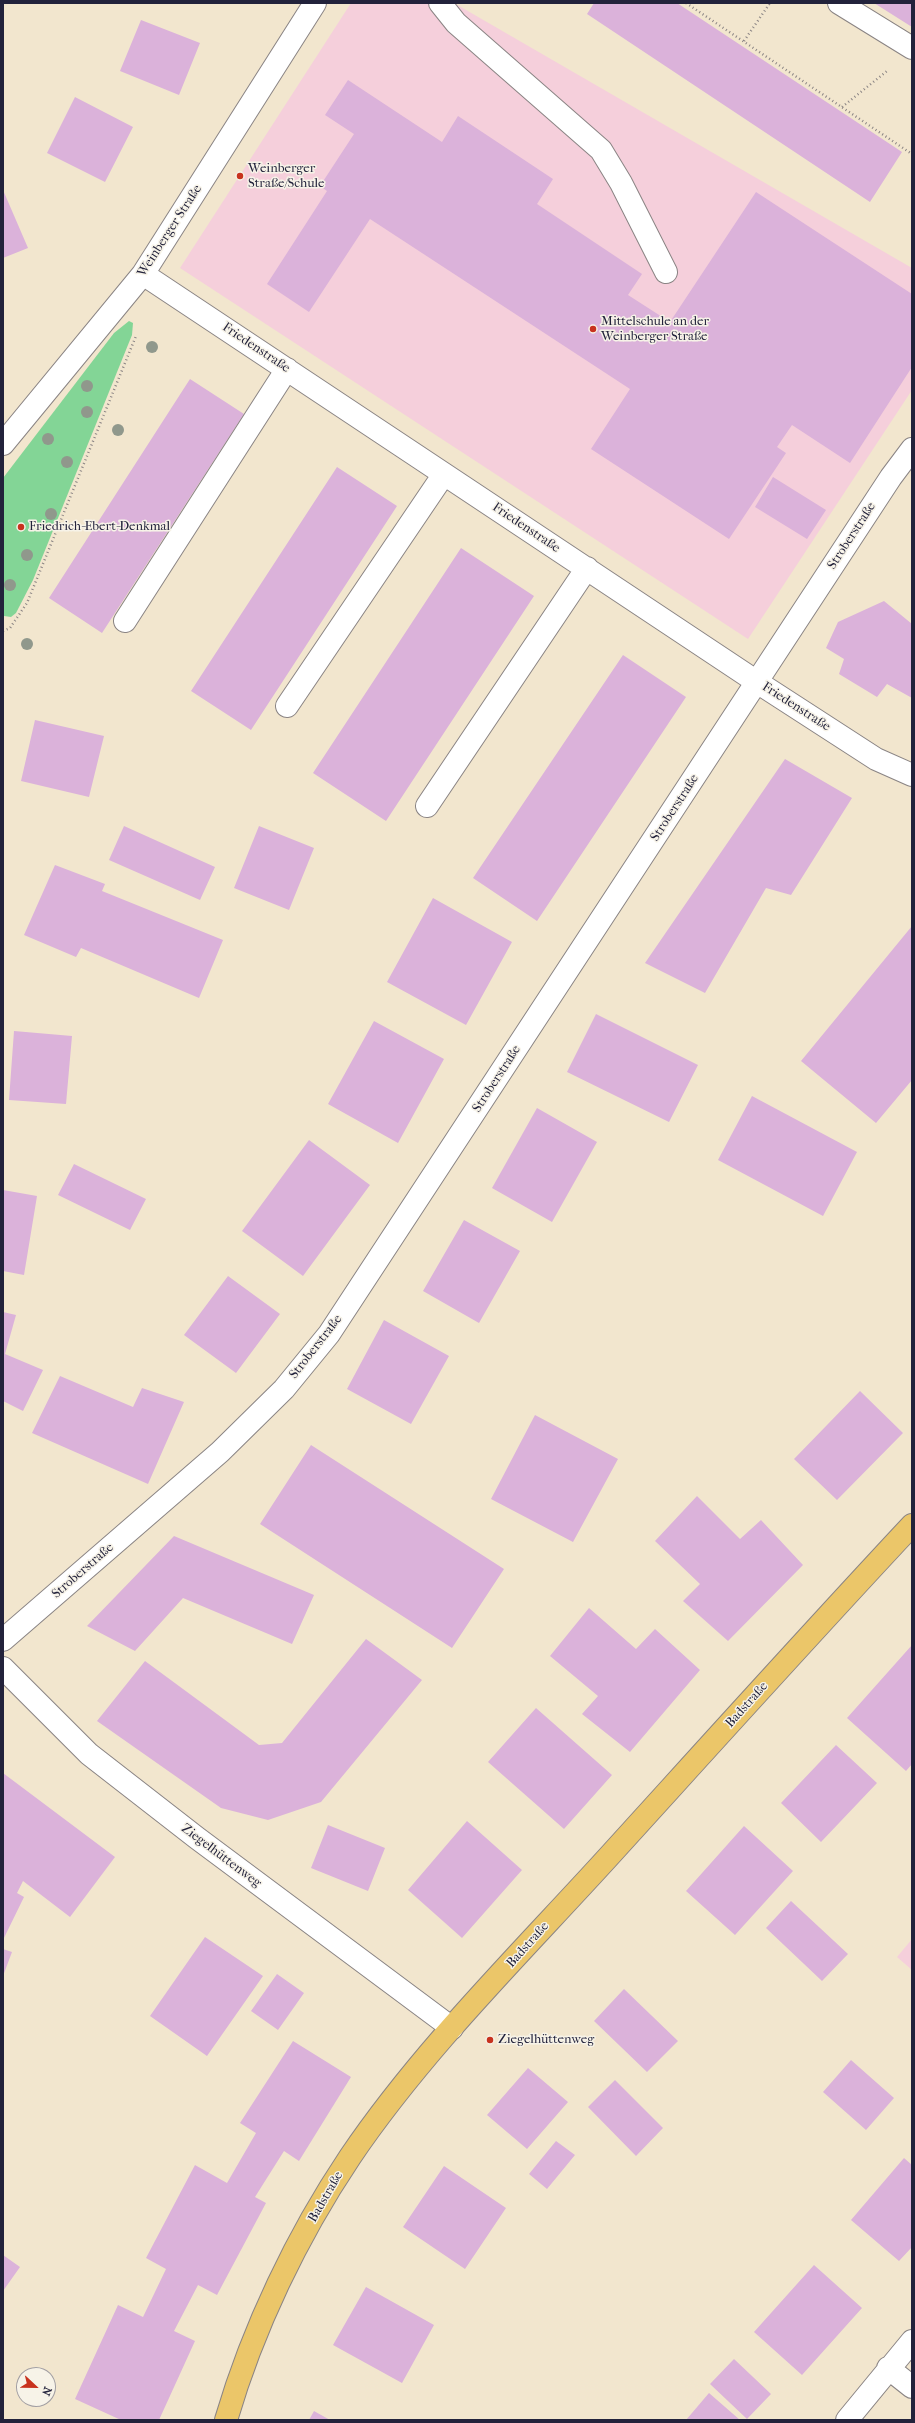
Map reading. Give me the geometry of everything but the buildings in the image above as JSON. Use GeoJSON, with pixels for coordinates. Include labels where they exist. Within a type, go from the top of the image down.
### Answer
{"type":"FeatureCollection","features":[{"type":"Feature","properties":{"kind":"main road","name":"Badstraße"},"geometry":{"type":"LineString","coordinates":[[226,2420],[265,2315],[285,2271],[327,2195],[379,2117],[452,2028],[912,1524]]}},
{"type":"Feature","properties":{"kind":"street","name":"Weinberger Straße"},"geometry":{"type":"LineString","coordinates":[[3,444],[143,274],[315,3]]}},
{"type":"Feature","properties":{"kind":"street"},"geometry":{"type":"LineString","coordinates":[[440,3],[456,23],[601,150],[621,182],[666,272]]}},
{"type":"Feature","properties":{"kind":"street"},"geometry":{"type":"LineString","coordinates":[[839,3],[912,48]]}},
{"type":"Feature","properties":{"kind":"street","name":"Friedenstraße"},"geometry":{"type":"LineString","coordinates":[[143,274],[757,682],[876,759],[912,775]]}},
{"type":"Feature","properties":{"kind":"street"},"geometry":{"type":"LineString","coordinates":[[125,621],[287,369]]}},
{"type":"Feature","properties":{"kind":"street","name":"Stroberstraße"},"geometry":{"type":"LineString","coordinates":[[3,1640],[220,1452],[284,1389],[329,1334],[890,477],[912,449]]}},
{"type":"Feature","properties":{"kind":"street"},"geometry":{"type":"LineString","coordinates":[[287,706],[444,474]]}},
{"type":"Feature","properties":{"kind":"street"},"geometry":{"type":"LineString","coordinates":[[427,806],[586,568]]}},
{"type":"Feature","properties":{"kind":"street","name":"Ziegelhüttenweg"},"geometry":{"type":"LineString","coordinates":[[3,1668],[89,1754],[197,1838],[452,2028]]}},
{"type":"Feature","properties":{"kind":"street"},"geometry":{"type":"LineString","coordinates":[[847,2420],[888,2368],[912,2341]]}},
{"type":"Feature","properties":{"kind":"street"},"geometry":{"type":"LineString","coordinates":[[888,2368],[912,2387]]}},
{"type":"Feature","properties":{"kind":"path"},"geometry":{"type":"LineString","coordinates":[[686,3],[912,154]]}},
{"type":"Feature","properties":{"kind":"path"},"geometry":{"type":"LineString","coordinates":[[744,41],[770,3]]}},
{"type":"Feature","properties":{"kind":"path"},"geometry":{"type":"LineString","coordinates":[[842,107],[889,69]]}},
{"type":"Feature","properties":{"kind":"path"},"geometry":{"type":"LineString","coordinates":[[3,632],[10,628],[27,604],[138,330]]}},
{"type":"Feature","properties":{"kind":"shaded area","name":"Mittelschule an der Weinberger Straße"},"geometry":{"type":"Polygon","coordinates":[[[351,3],[454,3],[912,268],[912,390],[748,639],[180,268],[351,3]]]}},
{"type":"Feature","properties":{"kind":"shaded area"},"geometry":{"type":"Polygon","coordinates":[[[912,1939],[912,1970],[897,1957],[912,1939]]]}},
{"type":"Feature","properties":{"kind":"green space"},"geometry":{"type":"Polygon","coordinates":[[[129,321],[133,323],[132,335],[33,580],[16,613],[11,617],[4,616],[3,478],[114,333],[129,321]]]}},
{"type":"Feature","properties":{"kind":"place","name":"Weinberger Straße/Schule"},"geometry":{"type":"Point","coordinates":[240,176]}},
{"type":"Feature","properties":{"kind":"place","name":"Mittelschule an der Weinberger Straße"},"geometry":{"type":"Point","coordinates":[593,329]}},
{"type":"Feature","properties":{"kind":"place","name":"Friedrich-Ebert-Denkmal"},"geometry":{"type":"Point","coordinates":[21,527]}},
{"type":"Feature","properties":{"kind":"place","name":"Ziegelhüttenweg"},"geometry":{"type":"Point","coordinates":[490,2040]}}]}
